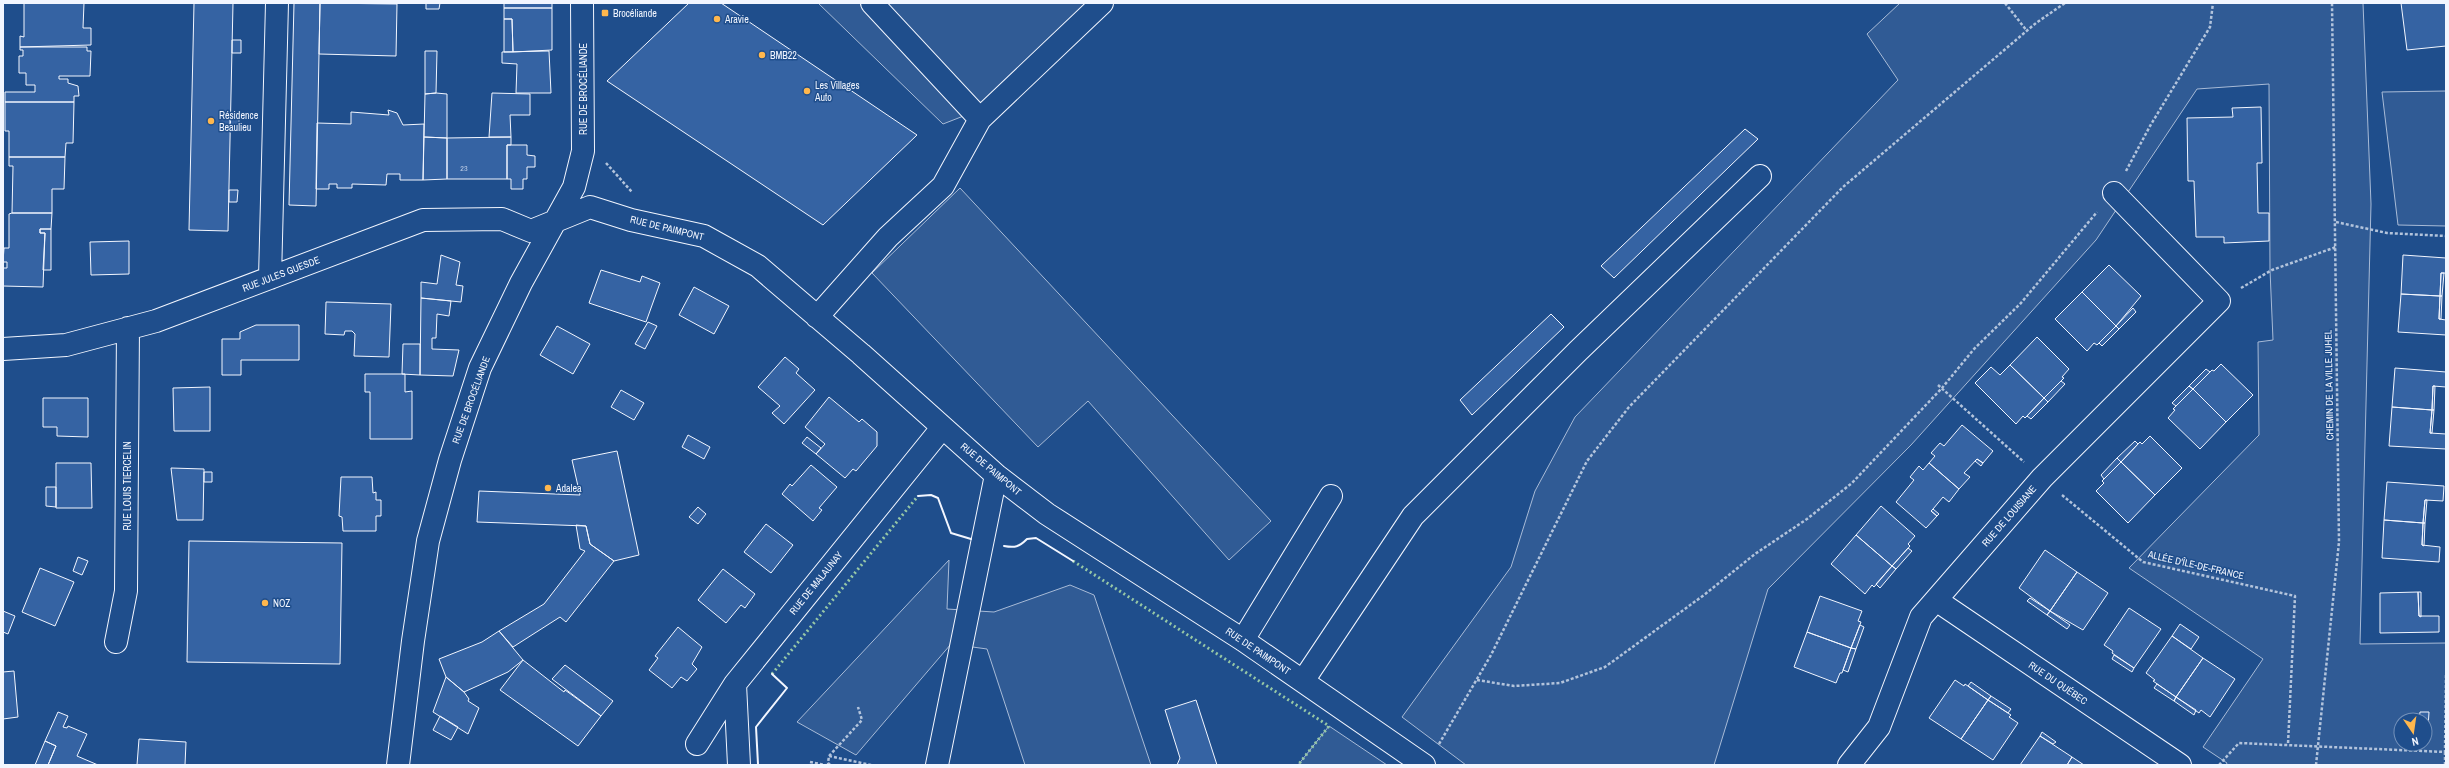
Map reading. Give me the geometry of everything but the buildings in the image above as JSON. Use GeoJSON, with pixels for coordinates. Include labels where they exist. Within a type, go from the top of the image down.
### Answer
{"type":"FeatureCollection","features":[{"type":"Feature","properties":{"kind":"street"},"geometry":{"type":"LineString","coordinates":[[270,278],[277,3]]}},
{"type":"Feature","properties":{"kind":"street","name":"RUE DE BROCÉLIANDE"},"geometry":{"type":"LineString","coordinates":[[398,765],[428,541],[450,460],[480,368],[521,283],[574,187],[583,151],[582,3]]}},
{"type":"Feature","properties":{"kind":"street"},"geometry":{"type":"LineString","coordinates":[[872,3],[980,119]]}},
{"type":"Feature","properties":{"kind":"street"},"geometry":{"type":"LineString","coordinates":[[817,317],[888,237],[943,186],[980,119],[1102,3]]}},
{"type":"Feature","properties":{"kind":"street"},"geometry":{"type":"LineString","coordinates":[[1303,681],[1413,516],[1584,345],[1760,176]]}},
{"type":"Feature","properties":{"kind":"street"},"geometry":{"type":"LineString","coordinates":[[2114,193],[2218,301]]}},
{"type":"Feature","properties":{"kind":"street","name":"RUE DE PAIMPONT"},"geometry":{"type":"LineString","coordinates":[[556,221],[590,207],[631,220],[704,236],[758,266],[996,476],[1047,514],[1243,640],[1424,765]]}},
{"type":"Feature","properties":{"kind":"street","name":"RUE JULES GUESDE"},"geometry":{"type":"LineString","coordinates":[[3,349],[66,345],[156,321],[423,220],[502,219],[531,231],[556,221]]}},
{"type":"Feature","properties":{"kind":"street","name":"RUE DE LOUISIANE"},"geometry":{"type":"LineString","coordinates":[[1849,765],[1879,727],[1921,617],[2042,478],[2218,301]]}},
{"type":"Feature","properties":{"kind":"street","name":"RUE LOUIS TIERCELIN"},"geometry":{"type":"LineString","coordinates":[[116,642],[126,591],[128,328]]}},
{"type":"Feature","properties":{"kind":"street","name":"RUE DE MALAUNAY"},"geometry":{"type":"LineString","coordinates":[[697,744],[735,684],[942,428]]}},
{"type":"Feature","properties":{"kind":"street"},"geometry":{"type":"LineString","coordinates":[[937,765],[996,476]]}},
{"type":"Feature","properties":{"kind":"street"},"geometry":{"type":"LineString","coordinates":[[1243,640],[1331,496]]}},
{"type":"Feature","properties":{"kind":"street","name":"RUE DU QUÉBEC"},"geometry":{"type":"LineString","coordinates":[[1936,600],[2180,765]]}},
{"type":"Feature","properties":{"kind":"street"},"geometry":{"type":"LineString","coordinates":[[735,684],[739,765]]}},
{"type":"Feature","properties":{"kind":"path"},"geometry":{"type":"LineString","coordinates":[[2005,3],[2027,31]]}},
{"type":"Feature","properties":{"kind":"path"},"geometry":{"type":"LineString","coordinates":[[1438,746],[1476,680],[1587,461],[1629,407],[1843,187],[2027,31],[2065,3]]}},
{"type":"Feature","properties":{"kind":"path","name":"CHEMIN DE LA VILLE JUHEL"},"geometry":{"type":"LineString","coordinates":[[2316,765],[2339,542],[2332,3]]}},
{"type":"Feature","properties":{"kind":"path"},"geometry":{"type":"LineString","coordinates":[[2336,222],[2387,233],[2446,236]]}},
{"type":"Feature","properties":{"kind":"path"},"geometry":{"type":"LineString","coordinates":[[2218,301],[2272,270],[2336,247]]}},
{"type":"Feature","properties":{"kind":"path","name":"ALLÉE D'ÎLE-DE-FRANCE"},"geometry":{"type":"LineString","coordinates":[[1938,385],[2042,478],[2143,562],[2295,596],[2288,744]]}},
{"type":"Feature","properties":{"kind":"path"},"geometry":{"type":"LineString","coordinates":[[1476,680],[1514,686],[1560,683],[1605,667],[1704,595],[1755,554],[1807,519],[1852,482],[1942,388]]}},
{"type":"Feature","properties":{"kind":"path"},"geometry":{"type":"LineString","coordinates":[[2445,765],[2446,675]]}},
{"type":"Feature","properties":{"kind":"path"},"geometry":{"type":"LineString","coordinates":[[830,765],[828,763],[829,756],[862,720],[858,707]]}},
{"type":"Feature","properties":{"kind":"path"},"geometry":{"type":"LineString","coordinates":[[2219,765],[2239,743],[2445,752]]}},
{"type":"Feature","properties":{"kind":"path"},"geometry":{"type":"LineString","coordinates":[[829,756],[871,765]]}},
{"type":"Feature","properties":{"kind":"path"},"geometry":{"type":"LineString","coordinates":[[810,762],[825,765]]}},
{"type":"Feature","properties":{"kind":"shaded area"},"geometry":{"type":"Polygon","coordinates":[[[818,3],[1091,3],[984,108],[943,124],[818,3]]]}},
{"type":"Feature","properties":{"kind":"shaded area"},"geometry":{"type":"Polygon","coordinates":[[[1900,3],[2363,3],[2371,204],[2360,644],[2446,643],[2446,765],[2226,765],[2227,763],[2203,747],[2263,659],[2129,568],[2259,435],[2258,342],[2273,340],[2270,270],[2269,84],[2197,89],[2096,240],[1911,445],[1768,589],[1714,765],[1466,765],[1402,717],[1511,567],[1535,491],[1575,417],[1898,80],[1867,34],[1900,3]]]}},
{"type":"Feature","properties":{"kind":"shaded area"},"geometry":{"type":"Polygon","coordinates":[[[2446,91],[2446,226],[2398,225],[2382,92],[2446,91]]]}},
{"type":"Feature","properties":{"kind":"shaded area"},"geometry":{"type":"Polygon","coordinates":[[[960,188],[1271,521],[1229,560],[1088,401],[1038,447],[872,273],[960,188]]]}},
{"type":"Feature","properties":{"kind":"shaded area"},"geometry":{"type":"Polygon","coordinates":[[[949,560],[947,609],[994,612],[1070,585],[1094,595],[1151,765],[1025,765],[987,649],[951,644],[856,755],[797,722],[949,560]]]}},
{"type":"Feature","properties":{"kind":"shaded area"},"geometry":{"type":"Polygon","coordinates":[[[1329,726],[1387,765],[1298,765],[1329,726]]]}},
{"type":"Feature","properties":{"kind":"hedge"},"geometry":{"type":"LineString","coordinates":[[772,674],[918,496]]}},
{"type":"Feature","properties":{"kind":"hedge"},"geometry":{"type":"LineString","coordinates":[[1073,561],[1329,726],[1298,765]]}},
{"type":"Feature","properties":{"kind":"wall"},"geometry":{"type":"LineString","coordinates":[[918,496],[931,495],[938,498],[951,533],[971,539]]}},
{"type":"Feature","properties":{"kind":"wall"},"geometry":{"type":"LineString","coordinates":[[1004,546],[1017,546],[1022,544],[1027,539],[1036,538],[1073,561]]}},
{"type":"Feature","properties":{"kind":"wall"},"geometry":{"type":"LineString","coordinates":[[758,764],[756,727],[787,688],[772,674]]}},
{"type":"Feature","properties":{"kind":"place","name":"Brocéliande"},"geometry":{"type":"Point","coordinates":[605,13]}},
{"type":"Feature","properties":{"kind":"place","name":"Aravie"},"geometry":{"type":"Point","coordinates":[717,19]}},
{"type":"Feature","properties":{"kind":"place","name":"BMB22"},"geometry":{"type":"Point","coordinates":[762,55]}},
{"type":"Feature","properties":{"kind":"place","name":"Les Villages Auto"},"geometry":{"type":"Point","coordinates":[807,91]}},
{"type":"Feature","properties":{"kind":"place","name":"Résidence Beaulieu"},"geometry":{"type":"Point","coordinates":[211,121]}},
{"type":"Feature","properties":{"kind":"place","name":"Adalea"},"geometry":{"type":"Point","coordinates":[548,488]}},
{"type":"Feature","properties":{"kind":"place","name":"NOZ"},"geometry":{"type":"Point","coordinates":[265,603]}}]}
